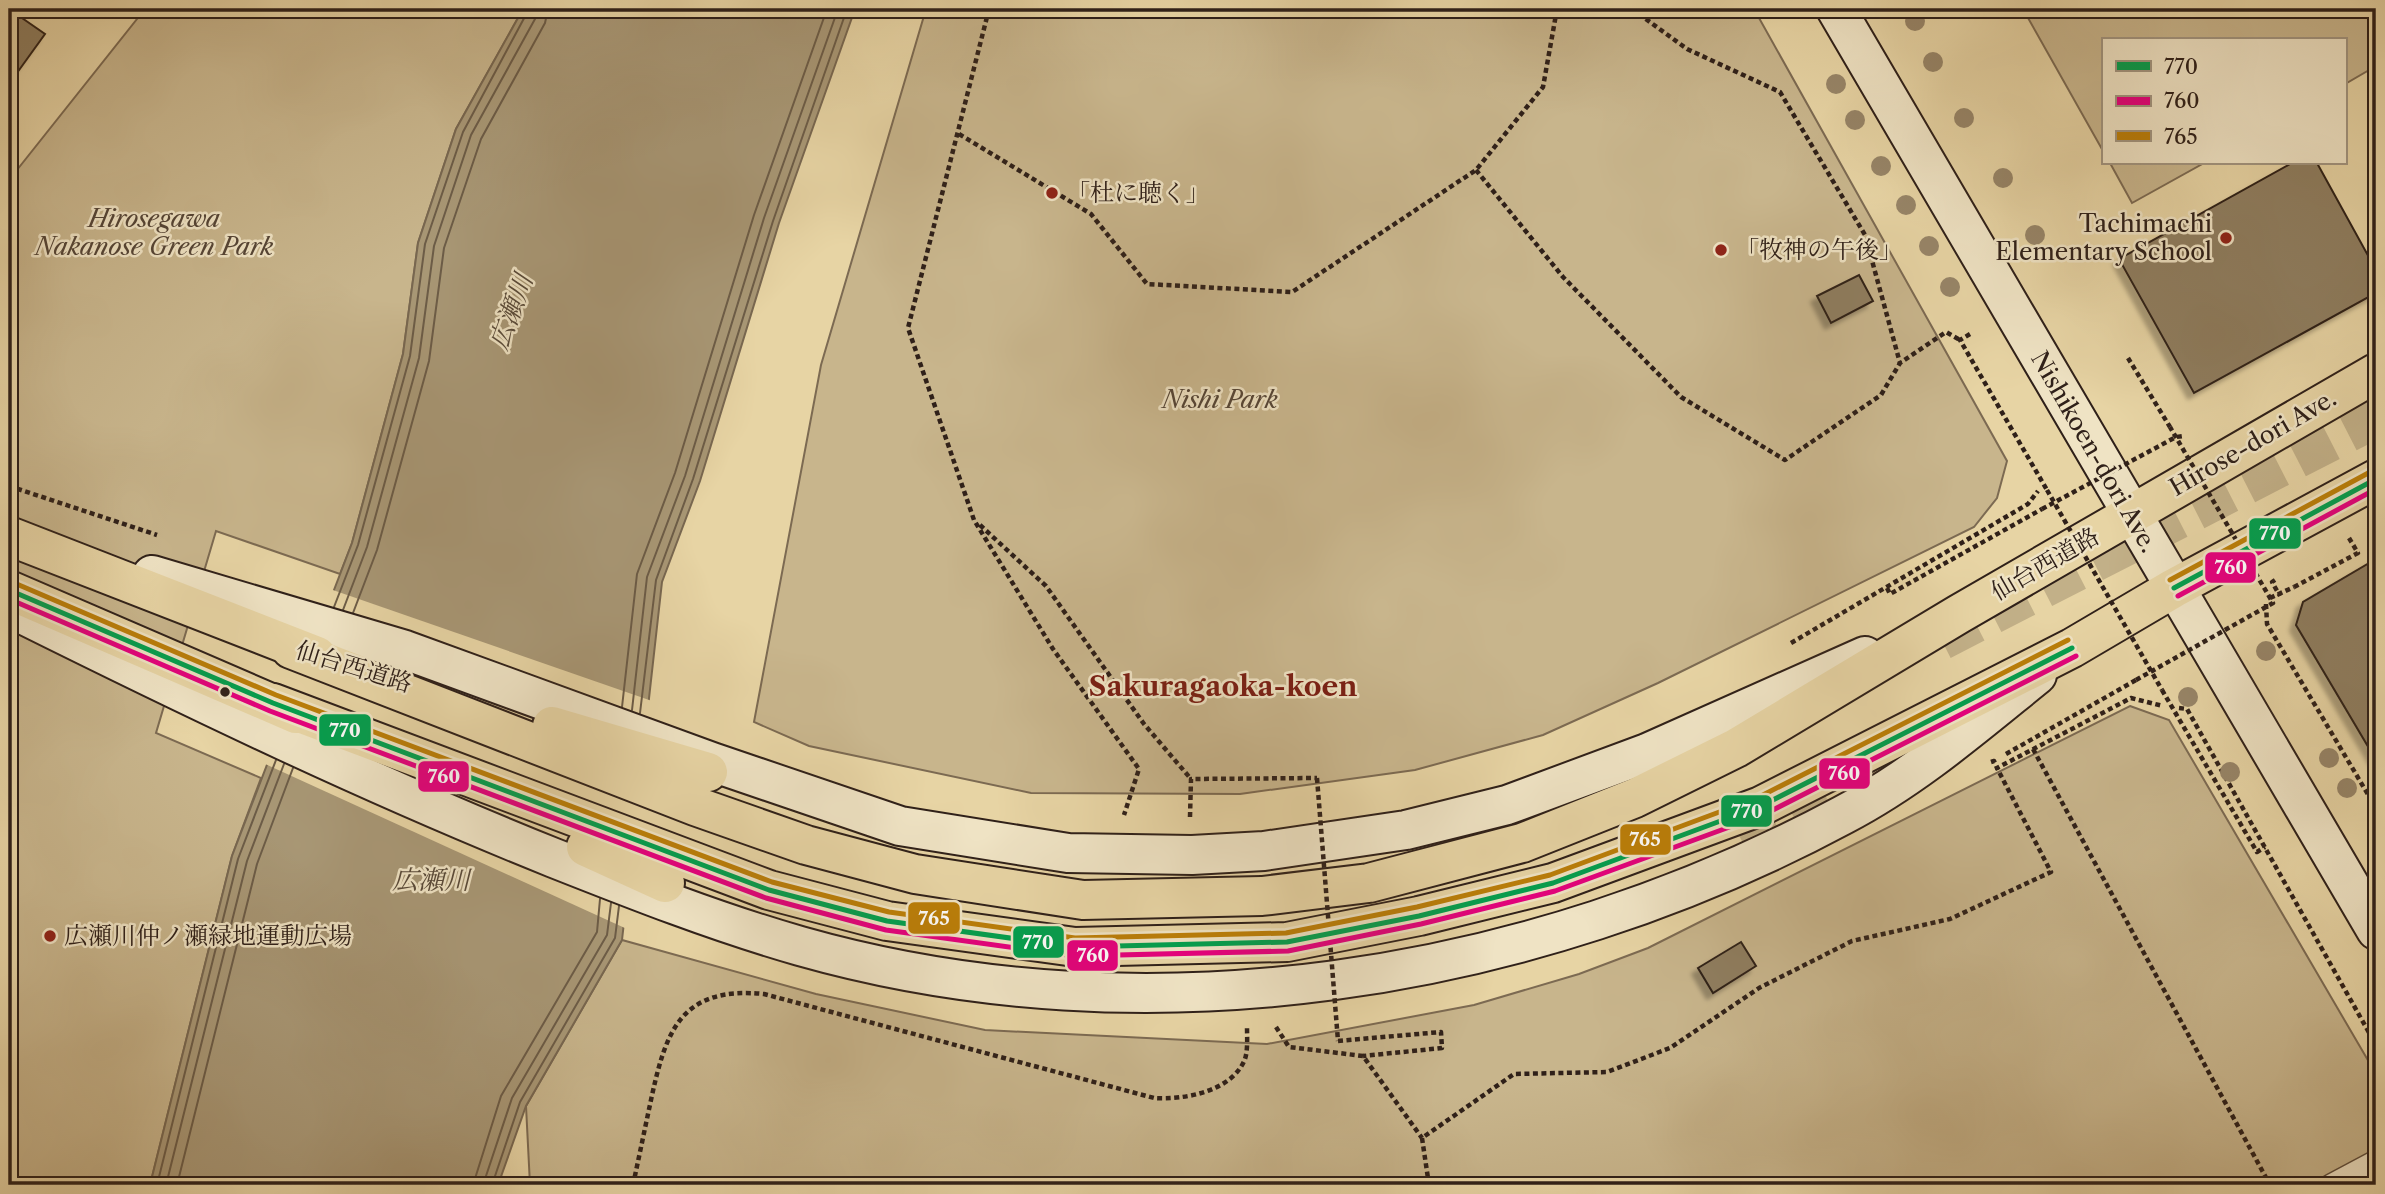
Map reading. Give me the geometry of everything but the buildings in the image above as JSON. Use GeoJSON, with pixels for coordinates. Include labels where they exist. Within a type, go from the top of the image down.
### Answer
{"type":"FeatureCollection","features":[{"type":"Feature","properties":{"kind":"highway","name":"Hirose-dori Ave."},"geometry":{"type":"LineString","coordinates":[[2130,514],[2376,373]]}},
{"type":"Feature","properties":{"kind":"highway"},"geometry":{"type":"LineString","coordinates":[[9,590],[273,703],[666,880],[769,890],[887,921],[998,939],[1075,947],[1287,942],[1419,916],[1553,883],[1748,811],[1829,773],[2072,648],[2174,588],[2376,479]]}},
{"type":"Feature","properties":{"kind":"highway","name":"仙台西道路"},"geometry":{"type":"LineString","coordinates":[[9,536],[291,649],[705,780],[806,845],[915,874],[1083,900],[1262,896],[1368,883],[1522,843],[1635,798],[1736,748],[2130,514]]}},
{"type":"Feature","properties":{"kind":"street","name":"Nishikoen-dori Ave."},"geometry":{"type":"LineString","coordinates":[[1836,9],[2376,930]]}},
{"type":"Feature","properties":{"kind":"street"},"geometry":{"type":"LineString","coordinates":[[9,517],[166,580],[405,650],[705,780]]}},
{"type":"Feature","properties":{"kind":"street"},"geometry":{"type":"LineString","coordinates":[[9,607],[427,807],[666,880],[802,947],[932,975],[1099,994],[1246,990],[1412,967],[1529,940],[1631,911],[1731,870],[1847,813],[1936,756],[2072,648]]}},
{"type":"Feature","properties":{"kind":"lane"},"geometry":{"type":"LineString","coordinates":[[2331,1185],[2376,1161]]}},
{"type":"Feature","properties":{"kind":"path"},"geometry":{"type":"LineString","coordinates":[[989,9],[908,328],[974,520],[1053,649],[1139,769],[1123,819],[1136,819]]}},
{"type":"Feature","properties":{"kind":"path"},"geometry":{"type":"LineString","coordinates":[[959,134],[1091,214],[1147,284],[1292,292],[1476,170],[1543,87],[1557,9]]}},
{"type":"Feature","properties":{"kind":"path"},"geometry":{"type":"LineString","coordinates":[[1632,9],[1687,49],[1780,92],[1866,235],[1900,363]]}},
{"type":"Feature","properties":{"kind":"path"},"geometry":{"type":"LineString","coordinates":[[1476,170],[1563,277],[1681,397],[1785,460],[1881,395],[1900,363],[1946,332],[1960,340],[2257,852],[2265,846]]}},
{"type":"Feature","properties":{"kind":"path"},"geometry":{"type":"LineString","coordinates":[[1960,340],[1970,334]]}},
{"type":"Feature","properties":{"kind":"path"},"geometry":{"type":"LineString","coordinates":[[2005,754],[2273,603],[2129,358]]}},
{"type":"Feature","properties":{"kind":"path"},"geometry":{"type":"LineString","coordinates":[[1887,587],[1890,594],[2054,501],[2176,437],[2183,436]]}},
{"type":"Feature","properties":{"kind":"path"},"geometry":{"type":"LineString","coordinates":[[1786,646],[2028,504],[2038,491]]}},
{"type":"Feature","properties":{"kind":"path"},"geometry":{"type":"LineString","coordinates":[[974,520],[1046,586],[1144,724],[1191,779],[1190,818]]}},
{"type":"Feature","properties":{"kind":"path"},"geometry":{"type":"LineString","coordinates":[[2270,598],[2358,553],[2349,537],[2337,544]]}},
{"type":"Feature","properties":{"kind":"path"},"geometry":{"type":"LineString","coordinates":[[2279,578],[2272,582],[2280,596]]}},
{"type":"Feature","properties":{"kind":"path"},"geometry":{"type":"LineString","coordinates":[[2266,604],[2267,624],[2376,808]]}},
{"type":"Feature","properties":{"kind":"path"},"geometry":{"type":"LineString","coordinates":[[2179,708],[2187,709],[2376,1045]]}},
{"type":"Feature","properties":{"kind":"path"},"geometry":{"type":"LineString","coordinates":[[2034,749],[2270,1185]]}},
{"type":"Feature","properties":{"kind":"path"},"geometry":{"type":"LineString","coordinates":[[1422,1138],[1514,1074],[1607,1072],[1670,1048],[1759,988],[1852,941],[1950,919],[2051,872],[1997,768]]}},
{"type":"Feature","properties":{"kind":"path"},"geometry":{"type":"LineString","coordinates":[[1191,779],[1317,778],[1338,1041],[1441,1032],[1442,1048],[1363,1056],[1289,1047],[1276,1027]]}},
{"type":"Feature","properties":{"kind":"path"},"geometry":{"type":"LineString","coordinates":[[1312,811],[1325,810]]}},
{"type":"Feature","properties":{"kind":"path"},"geometry":{"type":"LineString","coordinates":[[1176,818],[1200,818]]}},
{"type":"Feature","properties":{"kind":"path"},"geometry":{"type":"LineString","coordinates":[[633,1185],[664,1047],[685,1013],[708,999],[734,991],[764,995],[1154,1098],[1178,1100],[1206,1091],[1231,1078],[1244,1059],[1246,990]]}},
{"type":"Feature","properties":{"kind":"path"},"geometry":{"type":"LineString","coordinates":[[1363,1056],[1422,1138],[1429,1185]]}},
{"type":"Feature","properties":{"kind":"green space","name":"Hirosegawa Nakanose Green Park"},"geometry":{"type":"Polygon","coordinates":[[[145,9],[523,9],[456,129],[418,243],[403,354],[352,543],[340,574],[216,531],[156,733],[261,778],[232,856],[150,1185],[9,1185],[9,180],[145,9]]]}},
{"type":"Feature","properties":{"kind":"green space","name":"Nishi Park"},"geometry":{"type":"Polygon","coordinates":[[[926,9],[1754,9],[2007,461],[1997,498],[1974,527],[1658,683],[1543,735],[1415,770],[1240,794],[1031,793],[809,746],[754,722],[821,365],[926,9]]]}},
{"type":"Feature","properties":{"kind":"green space"},"geometry":{"type":"Polygon","coordinates":[[[2023,9],[2376,9],[2376,66],[2346,83],[2346,38],[2102,38],[2102,149],[2023,9]]]}},
{"type":"Feature","properties":{"kind":"green space"},"geometry":{"type":"Polygon","coordinates":[[[2111,164],[2202,164],[2132,203],[2111,164]]]}},
{"type":"Feature","properties":{"kind":"green space"},"geometry":{"type":"Polygon","coordinates":[[[2130,706],[2169,720],[2376,1074],[2376,1185],[530,1185],[526,1106],[622,940],[816,994],[985,1030],[1267,1044],[1474,1005],[1579,974],[1648,948],[2130,706]]]}},
{"type":"Feature","properties":{"kind":"water","name":"広瀬川"},"geometry":{"type":"Polygon","coordinates":[[[523,9],[855,9],[779,223],[700,481],[662,582],[622,940],[526,1106],[498,1185],[150,1185],[232,856],[352,543],[403,354],[418,243],[456,129],[523,9]]]}},
{"type":"Feature","properties":{"kind":"pier"},"geometry":{"type":"Polygon","coordinates":[[[330,589],[652,701],[627,929],[263,763],[330,589]]]}},
{"type":"Feature","properties":{"kind":"tunnel"},"geometry":{"type":"LineString","coordinates":[[1942,641],[2376,419]]}},
{"type":"Feature","properties":{"kind":"tunnel"},"geometry":{"type":"LineString","coordinates":[[1743,843],[1824,801],[1932,736]]}},
{"type":"Feature","properties":{"kind":"transit line","name":"765"},"geometry":{"type":"LineString","coordinates":[[2170,580],[2372,471]]}},
{"type":"Feature","properties":{"kind":"transit line","name":"770"},"geometry":{"type":"LineString","coordinates":[[2174,588],[2376,479]]}},
{"type":"Feature","properties":{"kind":"transit line","name":"760"},"geometry":{"type":"LineString","coordinates":[[2178,596],[2376,489]]}},
{"type":"Feature","properties":{"kind":"transit line","name":"765"},"geometry":{"type":"LineString","coordinates":[[12,582],[276,695],[772,882],[889,912],[1075,938],[1286,933],[1417,907],[1550,875],[1757,798],[2068,640]]}},
{"type":"Feature","properties":{"kind":"transit line","name":"770"},"geometry":{"type":"LineString","coordinates":[[9,590],[273,703],[769,890],[887,921],[1075,947],[1287,942],[1419,916],[1553,883],[1761,806],[2072,648]]}},
{"type":"Feature","properties":{"kind":"transit line","name":"760"},"geometry":{"type":"LineString","coordinates":[[9,599],[270,711],[766,898],[886,930],[1075,956],[1288,951],[1421,924],[1555,891],[1765,814],[2076,656]]}},
{"type":"Feature","properties":{"kind":"place","name":"「杜に聴く」"},"geometry":{"type":"Point","coordinates":[1052,193]}},
{"type":"Feature","properties":{"kind":"place","name":"Tachimachi Elementary School"},"geometry":{"type":"Point","coordinates":[2226,238]}},
{"type":"Feature","properties":{"kind":"place","name":"「牧神の午後」"},"geometry":{"type":"Point","coordinates":[1721,250]}},
{"type":"Feature","properties":{"kind":"place","name":"広瀬川仲ノ瀬緑地運動広場"},"geometry":{"type":"Point","coordinates":[50,936]}},
{"type":"Feature","properties":{"kind":"district","name":"Sakuragaoka-koen"},"geometry":{"type":"Point","coordinates":[1223,686]}}]}
